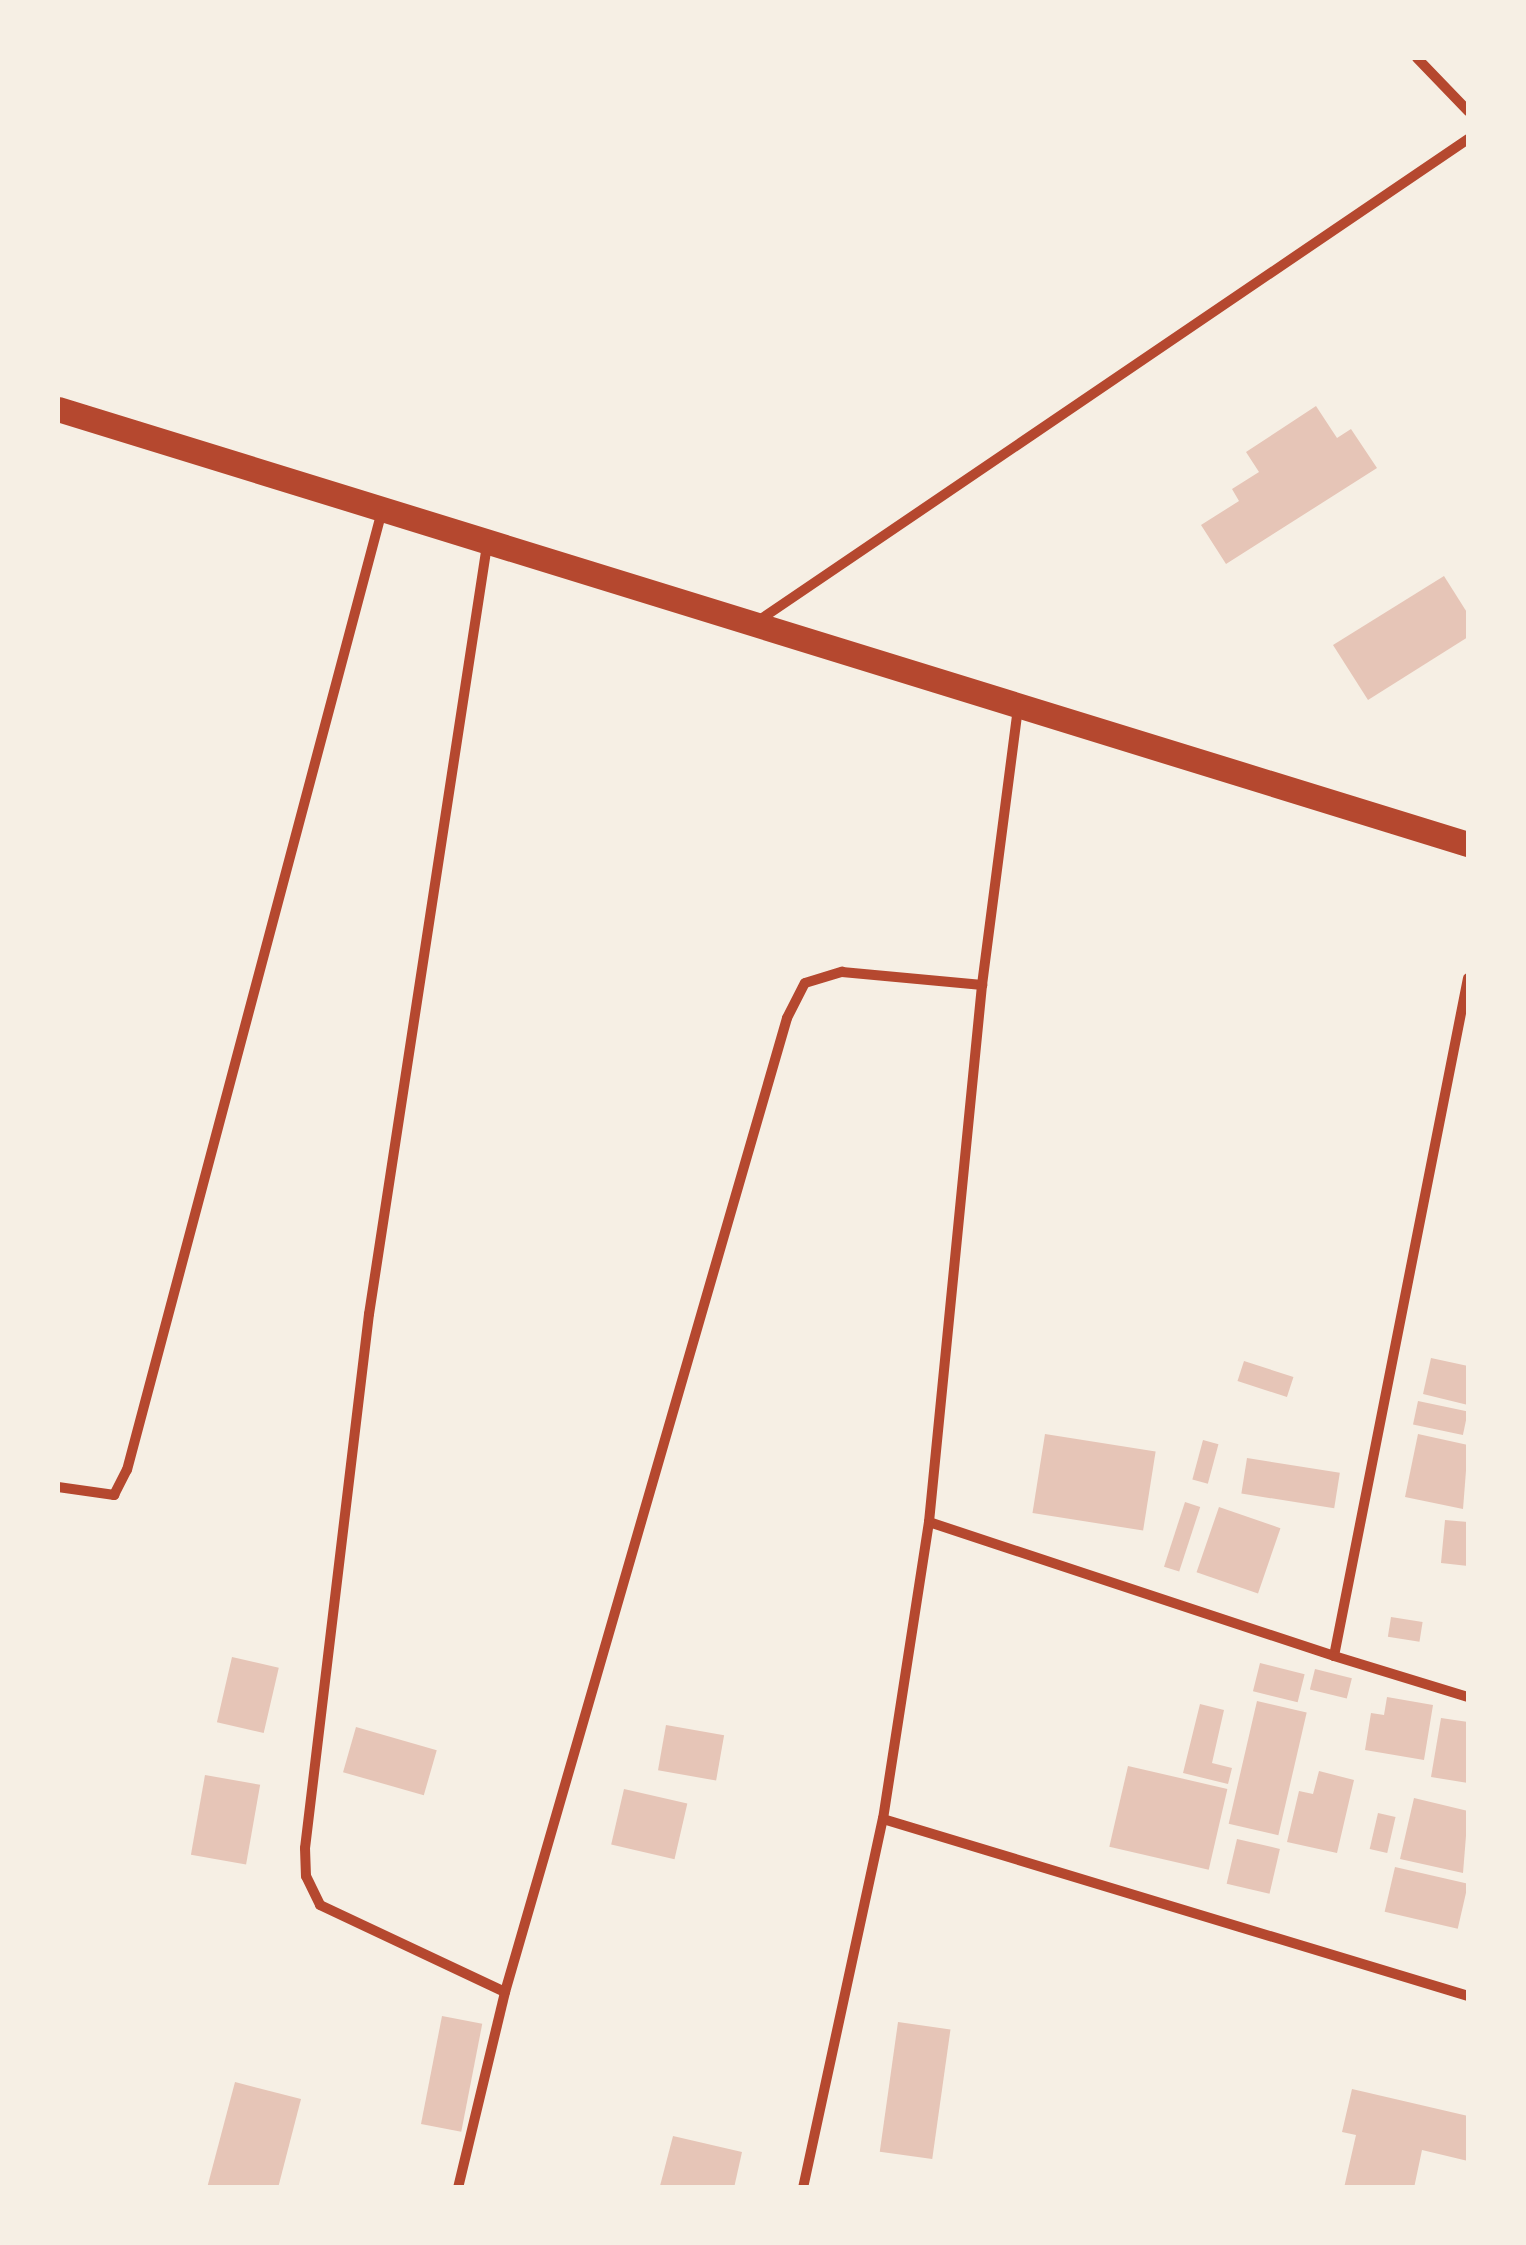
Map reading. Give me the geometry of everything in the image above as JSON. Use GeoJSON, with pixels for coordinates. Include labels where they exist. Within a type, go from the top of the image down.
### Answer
{"type":"FeatureCollection","features":[{"type":"Feature","properties":{"kind":"main road"},"geometry":{"type":"LineString","coordinates":[[58,409],[488,545],[755,623],[1018,708],[1468,844]]}},
{"type":"Feature","properties":{"kind":"street"},"geometry":{"type":"LineString","coordinates":[[1417,58],[1468,111]]}},
{"type":"Feature","properties":{"kind":"street"},"geometry":{"type":"LineString","coordinates":[[755,623],[1468,139]]}},
{"type":"Feature","properties":{"kind":"street"},"geometry":{"type":"LineString","coordinates":[[58,1487],[114,1495],[127,1470],[382,510]]}},
{"type":"Feature","properties":{"kind":"street"},"geometry":{"type":"LineString","coordinates":[[488,545],[368,1314],[305,1848],[306,1876],[320,1905],[505,1992]]}},
{"type":"Feature","properties":{"kind":"street"},"geometry":{"type":"LineString","coordinates":[[803,2188],[883,1818],[929,1522],[982,985],[1018,708]]}},
{"type":"Feature","properties":{"kind":"street"},"geometry":{"type":"LineString","coordinates":[[458,2188],[505,1992],[787,1018],[805,984],[842,972],[982,985]]}},
{"type":"Feature","properties":{"kind":"street"},"geometry":{"type":"LineString","coordinates":[[1334,1656],[1468,978]]}},
{"type":"Feature","properties":{"kind":"street"},"geometry":{"type":"LineString","coordinates":[[929,1522],[1468,1697]]}},
{"type":"Feature","properties":{"kind":"street"},"geometry":{"type":"LineString","coordinates":[[883,1818],[1468,1996]]}},
{"type":"Feature","properties":{"kind":"building"},"geometry":{"type":"Polygon","coordinates":[[[1316,406],[1337,438],[1351,429],[1377,468],[1226,564],[1201,525],[1239,501],[1232,489],[1259,472],[1246,452],[1316,406]]]}},
{"type":"Feature","properties":{"kind":"building"},"geometry":{"type":"Polygon","coordinates":[[[1444,576],[1468,614],[1468,637],[1368,700],[1333,645],[1444,576]]]}},
{"type":"Feature","properties":{"kind":"building"},"geometry":{"type":"Polygon","coordinates":[[[1431,1358],[1468,1366],[1468,1405],[1423,1394],[1431,1358]]]}},
{"type":"Feature","properties":{"kind":"building"},"geometry":{"type":"Polygon","coordinates":[[[1244,1361],[1293,1377],[1287,1397],[1238,1381],[1244,1361]]]}},
{"type":"Feature","properties":{"kind":"building"},"geometry":{"type":"Polygon","coordinates":[[[1418,1401],[1468,1412],[1463,1435],[1413,1424],[1418,1401]]]}},
{"type":"Feature","properties":{"kind":"building"},"geometry":{"type":"Polygon","coordinates":[[[1045,1434],[1156,1452],[1143,1531],[1032,1513],[1045,1434]]]}},
{"type":"Feature","properties":{"kind":"building"},"geometry":{"type":"Polygon","coordinates":[[[1418,1434],[1468,1445],[1463,1509],[1405,1497],[1418,1434]]]}},
{"type":"Feature","properties":{"kind":"building"},"geometry":{"type":"Polygon","coordinates":[[[1203,1440],[1218,1444],[1208,1484],[1192,1480],[1203,1440]]]}},
{"type":"Feature","properties":{"kind":"building"},"geometry":{"type":"Polygon","coordinates":[[[1247,1458],[1340,1473],[1334,1508],[1241,1494],[1247,1458]]]}},
{"type":"Feature","properties":{"kind":"building"},"geometry":{"type":"Polygon","coordinates":[[[1185,1502],[1200,1507],[1179,1572],[1164,1567],[1185,1502]]]}},
{"type":"Feature","properties":{"kind":"building"},"geometry":{"type":"Polygon","coordinates":[[[1219,1507],[1280,1528],[1258,1593],[1197,1572],[1219,1507]]]}},
{"type":"Feature","properties":{"kind":"building"},"geometry":{"type":"Polygon","coordinates":[[[1445,1520],[1468,1522],[1468,1566],[1441,1563],[1445,1520]]]}},
{"type":"Feature","properties":{"kind":"building"},"geometry":{"type":"Polygon","coordinates":[[[1391,1617],[1423,1622],[1419,1642],[1388,1637],[1391,1617]]]}},
{"type":"Feature","properties":{"kind":"building"},"geometry":{"type":"Polygon","coordinates":[[[232,1657],[279,1668],[264,1733],[217,1722],[232,1657]]]}},
{"type":"Feature","properties":{"kind":"building"},"geometry":{"type":"Polygon","coordinates":[[[1260,1663],[1305,1674],[1298,1702],[1253,1691],[1260,1663]]]}},
{"type":"Feature","properties":{"kind":"building"},"geometry":{"type":"Polygon","coordinates":[[[1315,1669],[1352,1678],[1347,1699],[1310,1689],[1315,1669]]]}},
{"type":"Feature","properties":{"kind":"building"},"geometry":{"type":"Polygon","coordinates":[[[1387,1697],[1433,1705],[1424,1760],[1365,1750],[1371,1713],[1384,1715],[1387,1697]]]}},
{"type":"Feature","properties":{"kind":"building"},"geometry":{"type":"Polygon","coordinates":[[[1257,1701],[1307,1712],[1278,1835],[1229,1824],[1257,1701]]]}},
{"type":"Feature","properties":{"kind":"building"},"geometry":{"type":"Polygon","coordinates":[[[1200,1704],[1224,1710],[1212,1763],[1232,1768],[1228,1784],[1183,1773],[1200,1704]]]}},
{"type":"Feature","properties":{"kind":"building"},"geometry":{"type":"Polygon","coordinates":[[[1441,1718],[1468,1722],[1468,1783],[1431,1777],[1441,1718]]]}},
{"type":"Feature","properties":{"kind":"building"},"geometry":{"type":"Polygon","coordinates":[[[666,1725],[724,1735],[716,1781],[658,1770],[666,1725]]]}},
{"type":"Feature","properties":{"kind":"building"},"geometry":{"type":"Polygon","coordinates":[[[356,1727],[437,1750],[424,1795],[343,1772],[356,1727]]]}},
{"type":"Feature","properties":{"kind":"building"},"geometry":{"type":"Polygon","coordinates":[[[1128,1766],[1227,1789],[1209,1870],[1109,1847],[1128,1766]]]}},
{"type":"Feature","properties":{"kind":"building"},"geometry":{"type":"Polygon","coordinates":[[[1319,1771],[1354,1780],[1337,1853],[1287,1842],[1299,1791],[1313,1794],[1319,1771]]]}},
{"type":"Feature","properties":{"kind":"building"},"geometry":{"type":"Polygon","coordinates":[[[205,1775],[260,1785],[246,1864],[191,1855],[205,1775]]]}},
{"type":"Feature","properties":{"kind":"building"},"geometry":{"type":"Polygon","coordinates":[[[624,1789],[687,1804],[675,1859],[611,1845],[624,1789]]]}},
{"type":"Feature","properties":{"kind":"building"},"geometry":{"type":"Polygon","coordinates":[[[1414,1798],[1468,1811],[1463,1873],[1400,1859],[1414,1798]]]}},
{"type":"Feature","properties":{"kind":"building"},"geometry":{"type":"Polygon","coordinates":[[[1378,1813],[1396,1817],[1387,1853],[1370,1849],[1378,1813]]]}},
{"type":"Feature","properties":{"kind":"building"},"geometry":{"type":"Polygon","coordinates":[[[1237,1839],[1280,1849],[1270,1894],[1227,1884],[1237,1839]]]}},
{"type":"Feature","properties":{"kind":"building"},"geometry":{"type":"Polygon","coordinates":[[[1395,1867],[1468,1884],[1458,1929],[1385,1912],[1395,1867]]]}},
{"type":"Feature","properties":{"kind":"building"},"geometry":{"type":"Polygon","coordinates":[[[442,2016],[482,2024],[461,2132],[421,2124],[442,2016]]]}},
{"type":"Feature","properties":{"kind":"building"},"geometry":{"type":"Polygon","coordinates":[[[898,2022],[950,2029],[932,2159],[880,2152],[898,2022]]]}},
{"type":"Feature","properties":{"kind":"building"},"geometry":{"type":"Polygon","coordinates":[[[235,2082],[301,2099],[278,2188],[207,2188],[235,2082]]]}},
{"type":"Feature","properties":{"kind":"building"},"geometry":{"type":"Polygon","coordinates":[[[1352,2089],[1468,2116],[1468,2161],[1422,2150],[1414,2188],[1344,2188],[1356,2135],[1342,2132],[1352,2089]]]}},
{"type":"Feature","properties":{"kind":"building"},"geometry":{"type":"Polygon","coordinates":[[[673,2136],[742,2152],[734,2188],[660,2186],[673,2136]]]}}]}
